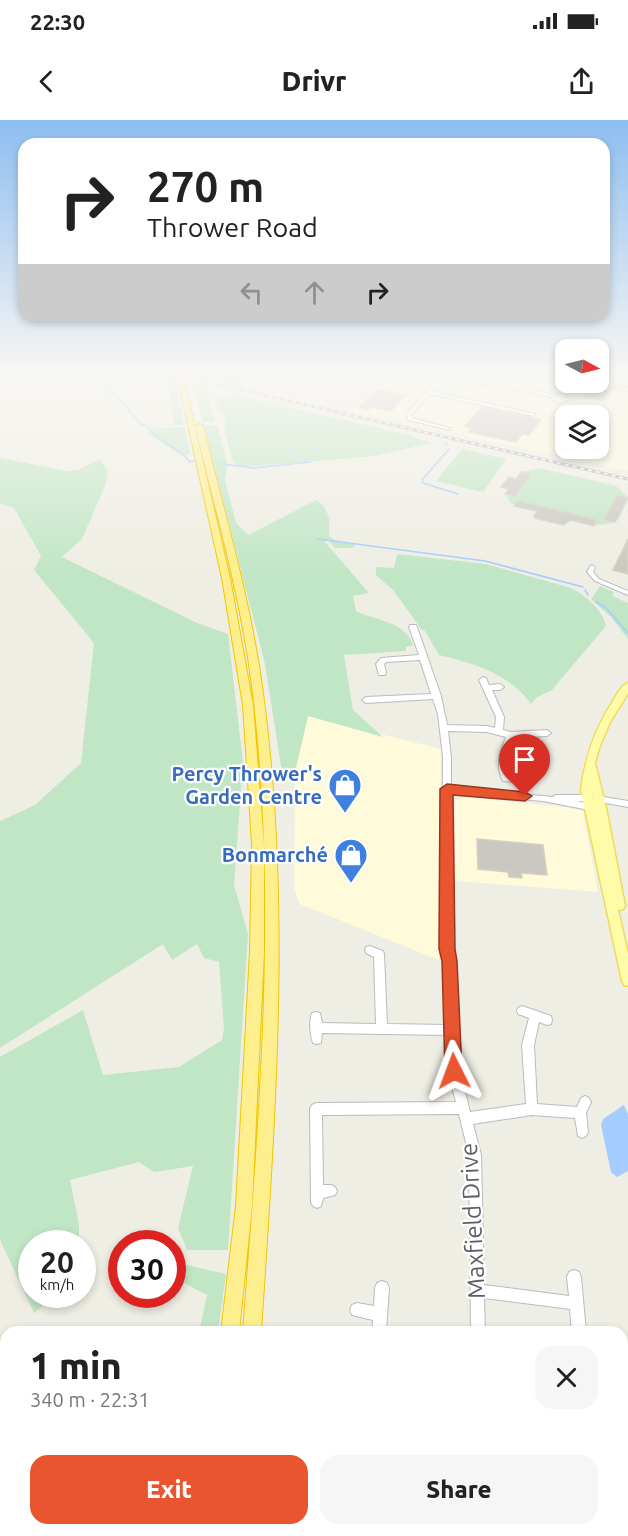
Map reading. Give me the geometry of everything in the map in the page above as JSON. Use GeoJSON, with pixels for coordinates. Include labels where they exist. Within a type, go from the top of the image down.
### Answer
{"type":"FeatureCollection","features":[{"type":"Feature","properties":{"kind":"highway"},"geometry":{"type":"LineString","coordinates":[[197,439],[226,578],[248,705],[258,844],[257,952],[244,1206],[231,1326]]}},
{"type":"Feature","properties":{"kind":"highway"},"geometry":{"type":"LineString","coordinates":[[200,439],[236,578],[257,685],[272,849],[270,1073],[252,1326]]}},
{"type":"Feature","properties":{"kind":"main road"},"geometry":{"type":"LineString","coordinates":[[628,686],[607,715],[597,736],[587,774],[628,959]]}},
{"type":"Feature","properties":{"kind":"main road"},"geometry":{"type":"LineString","coordinates":[[594,803],[628,981]]}},
{"type":"Feature","properties":{"kind":"street"},"geometry":{"type":"LineString","coordinates":[[592,567],[590,572],[597,580],[628,593]]}},
{"type":"Feature","properties":{"kind":"street","name":"Maxfield Drive"},"geometry":{"type":"LineString","coordinates":[[414,627],[445,728],[447,949],[454,1071],[475,1155],[478,1326]]}},
{"type":"Feature","properties":{"kind":"street"},"geometry":{"type":"LineString","coordinates":[[382,674],[380,664],[384,660],[423,657]]}},
{"type":"Feature","properties":{"kind":"street"},"geometry":{"type":"LineString","coordinates":[[499,732],[500,717],[485,684],[500,687]]}},
{"type":"Feature","properties":{"kind":"street"},"geometry":{"type":"LineString","coordinates":[[366,700],[437,696]]}},
{"type":"Feature","properties":{"kind":"street"},"geometry":{"type":"LineString","coordinates":[[445,728],[478,728],[511,735],[547,733]]}},
{"type":"Feature","properties":{"kind":"street"},"geometry":{"type":"LineString","coordinates":[[536,734],[541,743]]}},
{"type":"Feature","properties":{"kind":"street"},"geometry":{"type":"LineString","coordinates":[[507,781],[503,775],[502,759],[511,735]]}},
{"type":"Feature","properties":{"kind":"street"},"geometry":{"type":"LineString","coordinates":[[447,789],[628,806]]}},
{"type":"Feature","properties":{"kind":"street"},"geometry":{"type":"LineString","coordinates":[[377,951],[382,1028]]}},
{"type":"Feature","properties":{"kind":"street"},"geometry":{"type":"LineString","coordinates":[[522,1011],[547,1020]]}},
{"type":"Feature","properties":{"kind":"street"},"geometry":{"type":"LineString","coordinates":[[532,1109],[528,1045],[535,1016]]}},
{"type":"Feature","properties":{"kind":"street"},"geometry":{"type":"LineString","coordinates":[[316,1028],[453,1030]]}},
{"type":"Feature","properties":{"kind":"street"},"geometry":{"type":"LineString","coordinates":[[331,1191],[317,1197],[316,1109],[464,1113],[582,1108],[582,1132]]}},
{"type":"Feature","properties":{"kind":"street"},"geometry":{"type":"LineString","coordinates":[[574,1277],[578,1326]]}},
{"type":"Feature","properties":{"kind":"street"},"geometry":{"type":"LineString","coordinates":[[379,1326],[382,1288]]}},
{"type":"Feature","properties":{"kind":"street"},"geometry":{"type":"LineString","coordinates":[[478,1291],[575,1303]]}},
{"type":"Feature","properties":{"kind":"street"},"geometry":{"type":"LineString","coordinates":[[357,1310],[380,1314]]}},
{"type":"Feature","properties":{"kind":"shaded area"},"geometry":{"type":"Polygon","coordinates":[[[481,439],[555,439],[555,455],[481,439]]]}},
{"type":"Feature","properties":{"kind":"shaded area"},"geometry":{"type":"Polygon","coordinates":[[[609,439],[628,439],[628,471],[573,459],[609,459],[609,439]]]}},
{"type":"Feature","properties":{"kind":"shaded area"},"geometry":{"type":"Polygon","coordinates":[[[308,716],[441,749],[439,960],[300,904],[294,889],[295,772],[308,716]]]}},
{"type":"Feature","properties":{"kind":"shaded area"},"geometry":{"type":"Polygon","coordinates":[[[465,797],[565,807],[583,811],[598,892],[455,881],[455,801],[465,797]]]}},
{"type":"Feature","properties":{"kind":"green space"},"geometry":{"type":"Polygon","coordinates":[[[157,439],[187,439],[190,454],[182,456],[157,439]]]}},
{"type":"Feature","properties":{"kind":"green space"},"geometry":{"type":"Polygon","coordinates":[[[207,439],[221,439],[228,465],[225,480],[236,523],[248,535],[316,500],[321,503],[327,511],[329,536],[335,540],[356,544],[353,548],[335,548],[327,539],[325,542],[369,593],[353,596],[356,611],[396,626],[404,631],[413,645],[406,647],[406,651],[344,655],[353,710],[383,737],[308,716],[295,772],[282,772],[265,664],[207,439]]]}},
{"type":"Feature","properties":{"kind":"green space"},"geometry":{"type":"Polygon","coordinates":[[[227,439],[420,439],[431,443],[375,456],[241,467],[233,462],[227,439]]]}},
{"type":"Feature","properties":{"kind":"green space"},"geometry":{"type":"Polygon","coordinates":[[[462,449],[506,459],[483,492],[436,481],[462,449]]]}},
{"type":"Feature","properties":{"kind":"green space"},"geometry":{"type":"Polygon","coordinates":[[[0,458],[66,471],[78,470],[100,459],[108,472],[105,486],[82,539],[62,557],[197,623],[228,634],[243,762],[234,885],[248,934],[228,1250],[187,1250],[186,1230],[178,1228],[193,1166],[154,1172],[139,1162],[70,1180],[79,1230],[18,1230],[18,1279],[0,1240],[0,1057],[83,1010],[103,1075],[179,1067],[222,1040],[224,1028],[219,962],[204,958],[197,944],[172,960],[163,944],[0,1048],[0,821],[35,805],[81,763],[94,643],[34,570],[41,556],[14,508],[0,503],[0,458]]]}},
{"type":"Feature","properties":{"kind":"green space"},"geometry":{"type":"Polygon","coordinates":[[[540,468],[616,486],[628,497],[619,519],[601,525],[568,519],[569,522],[564,525],[535,518],[537,511],[510,503],[506,494],[508,489],[501,487],[509,477],[516,479],[521,472],[540,468]]]}},
{"type":"Feature","properties":{"kind":"green space"},"geometry":{"type":"Polygon","coordinates":[[[397,554],[486,564],[571,588],[593,604],[601,614],[606,626],[551,691],[537,697],[531,704],[502,677],[478,666],[439,655],[425,631],[421,629],[394,591],[376,575],[376,567],[394,568],[397,554]]]}},
{"type":"Feature","properties":{"kind":"green space"},"geometry":{"type":"Polygon","coordinates":[[[600,586],[614,592],[612,596],[628,603],[628,639],[611,617],[591,599],[600,586]]]}},
{"type":"Feature","properties":{"kind":"green space"},"geometry":{"type":"Polygon","coordinates":[[[186,1265],[226,1274],[219,1326],[200,1326],[207,1295],[186,1284],[186,1265]]]}},
{"type":"Feature","properties":{"kind":"water"},"geometry":{"type":"Polygon","coordinates":[[[624,1105],[628,1114],[628,1171],[617,1177],[611,1172],[601,1125],[603,1119],[624,1105]]]}},
{"type":"Feature","properties":{"kind":"building"},"geometry":{"type":"Polygon","coordinates":[[[502,439],[518,439],[516,442],[502,439]]]}},
{"type":"Feature","properties":{"kind":"building"},"geometry":{"type":"Polygon","coordinates":[[[521,472],[531,474],[515,496],[505,494],[509,489],[501,487],[509,477],[516,479],[521,472]]]}},
{"type":"Feature","properties":{"kind":"building"},"geometry":{"type":"Polygon","coordinates":[[[618,495],[628,498],[617,519],[615,522],[604,519],[618,495]]]}},
{"type":"Feature","properties":{"kind":"building"},"geometry":{"type":"Polygon","coordinates":[[[518,501],[597,520],[594,526],[570,520],[564,525],[535,518],[537,511],[514,506],[518,501]]]}},
{"type":"Feature","properties":{"kind":"building"},"geometry":{"type":"Polygon","coordinates":[[[628,539],[628,574],[613,570],[628,539]]]}},
{"type":"Feature","properties":{"kind":"building"},"geometry":{"type":"Polygon","coordinates":[[[477,839],[543,845],[547,875],[521,873],[522,878],[509,877],[508,872],[478,869],[477,839]]]}},
{"type":"Feature","properties":{"kind":"waterway"},"geometry":{"type":"LineString","coordinates":[[160,439],[180,452],[190,462],[195,461]]}},
{"type":"Feature","properties":{"kind":"waterway"},"geometry":{"type":"LineString","coordinates":[[449,449],[422,480],[423,483],[458,494]]}},
{"type":"Feature","properties":{"kind":"waterway"},"geometry":{"type":"LineString","coordinates":[[224,464],[253,468],[310,462]]}},
{"type":"Feature","properties":{"kind":"waterway"},"geometry":{"type":"LineString","coordinates":[[318,539],[485,561],[583,587]]}},
{"type":"Feature","properties":{"kind":"waterway"},"geometry":{"type":"LineString","coordinates":[[585,590],[588,595]]}},
{"type":"Feature","properties":{"kind":"waterway"},"geometry":{"type":"LineString","coordinates":[[596,602],[606,608],[628,633]]}},
{"type":"Feature","properties":{"kind":"railway"},"geometry":{"type":"LineString","coordinates":[[454,439],[628,479]]}},
{"type":"Feature","properties":{"kind":"place","name":"Percy Thrower's Garden Centre"},"geometry":{"type":"Point","coordinates":[345,814]}},
{"type":"Feature","properties":{"kind":"place","name":"Bonmarché"},"geometry":{"type":"Point","coordinates":[351,884]}},
{"type":"Feature","properties":{"kind":"route"},"geometry":{"type":"LineString","coordinates":[[454,1071],[450,961],[447,949],[447,789],[525,796]]}}]}
